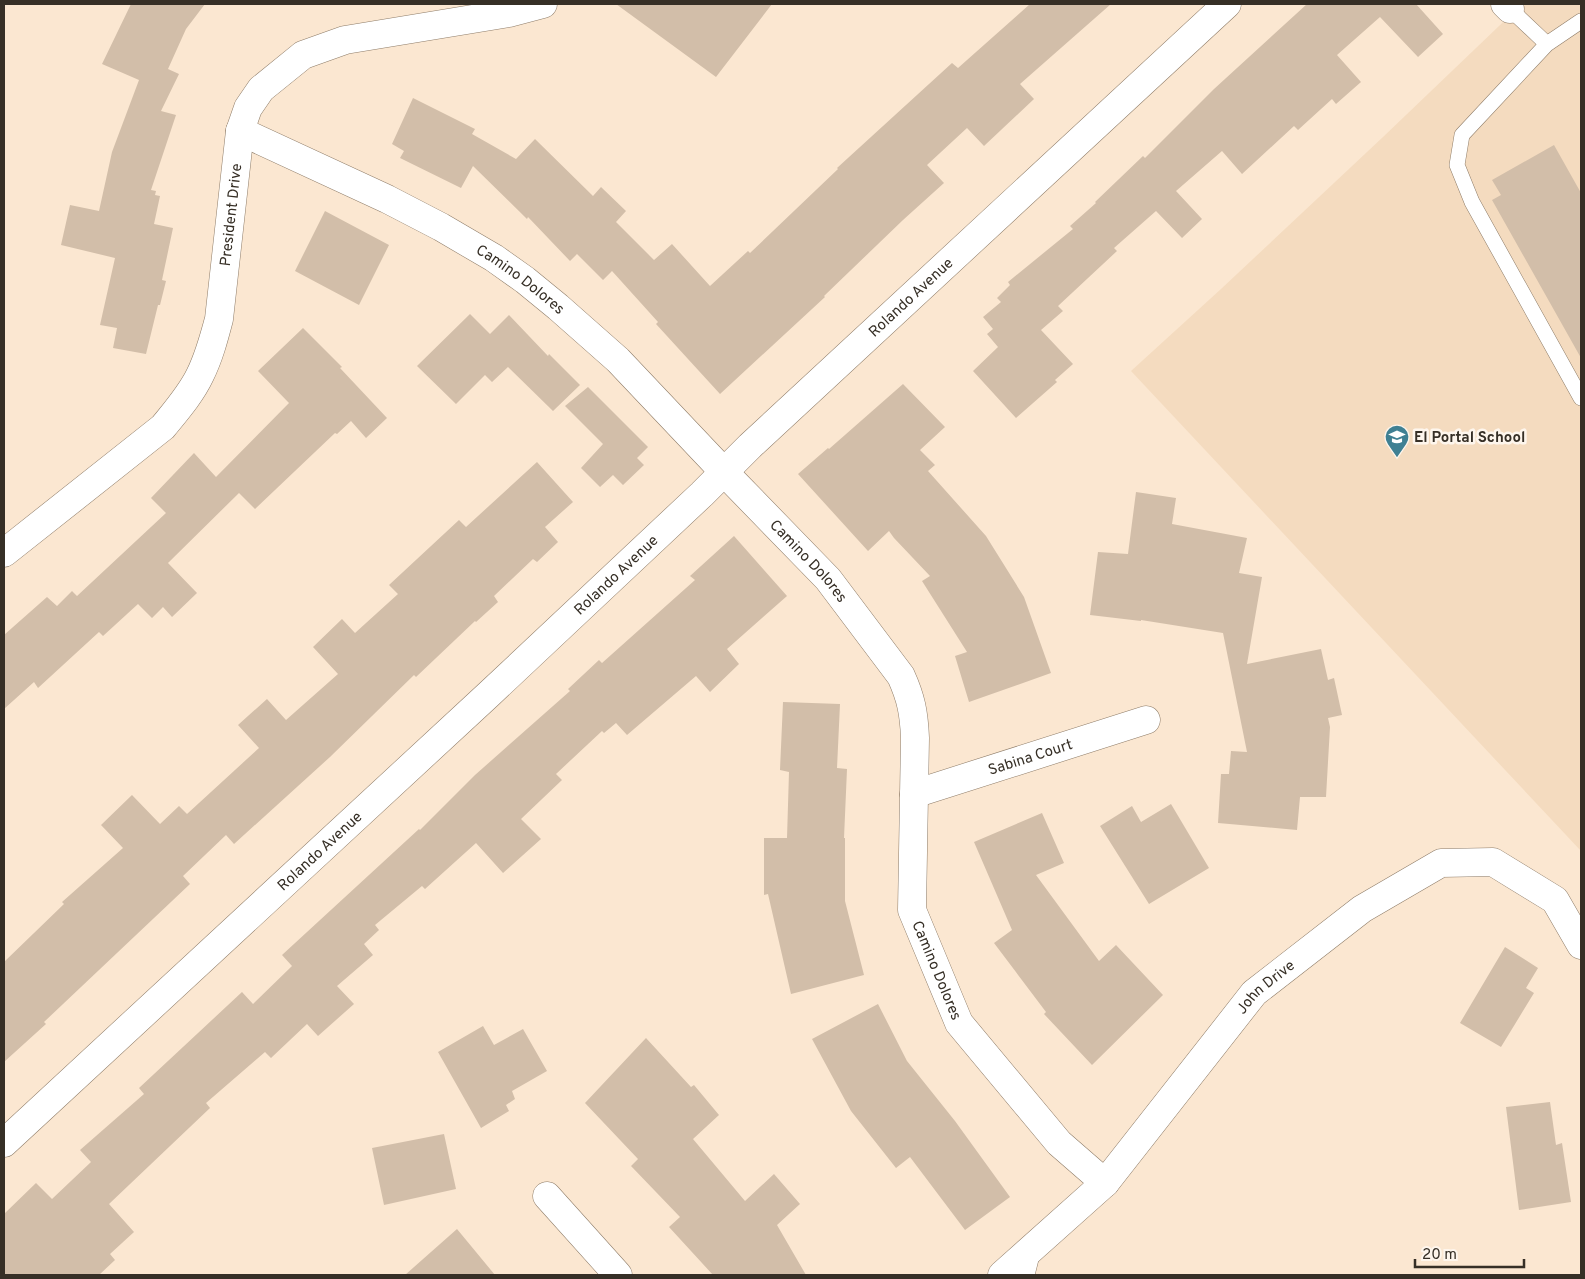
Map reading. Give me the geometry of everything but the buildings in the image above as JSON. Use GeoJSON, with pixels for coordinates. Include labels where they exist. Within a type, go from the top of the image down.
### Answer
{"type":"FeatureCollection","features":[{"type":"Feature","properties":{"kind":"street","name":"President Drive"},"geometry":{"type":"LineString","coordinates":[[4,553],[163,427],[200,376],[212,347],[219,319],[240,131],[248,108],[261,89],[303,55],[345,40],[509,13],[543,4]]}},
{"type":"Feature","properties":{"kind":"street","name":"Rolando Avenue"},"geometry":{"type":"LineString","coordinates":[[4,1143],[488,695],[750,446],[1227,4]]}},
{"type":"Feature","properties":{"kind":"street","name":"Camino Dolores"},"geometry":{"type":"LineString","coordinates":[[240,131],[386,199],[441,227],[494,258],[558,306],[618,360],[828,579],[901,676],[909,693],[914,714],[912,910],[959,1023],[1060,1143],[1104,1183]]}},
{"type":"Feature","properties":{"kind":"street","name":"Sabina Court"},"geometry":{"type":"LineString","coordinates":[[914,794],[1146,720]]}},
{"type":"Feature","properties":{"kind":"street","name":"John Drive"},"geometry":{"type":"LineString","coordinates":[[1002,1275],[1104,1183],[1254,993],[1362,909],[1441,863],[1493,862],[1555,900],[1581,945]]}},
{"type":"Feature","properties":{"kind":"street"},"geometry":{"type":"LineString","coordinates":[[547,1196],[618,1275]]}},
{"type":"Feature","properties":{"kind":"lane"},"geometry":{"type":"LineString","coordinates":[[1508,7],[1548,44]]}},
{"type":"Feature","properties":{"kind":"lane"},"geometry":{"type":"LineString","coordinates":[[1581,21],[1548,44],[1462,136],[1457,164],[1472,202],[1581,398]]}},
{"type":"Feature","properties":{"kind":"lane"},"geometry":{"type":"LineString","coordinates":[[1027,1275],[1034,1247]]}},
{"type":"Feature","properties":{"kind":"shaded area","name":"El Portal School"},"geometry":{"type":"Polygon","coordinates":[[[1522,4],[1581,4],[1581,851],[1131,371],[1383,137],[1522,4]]]}},
{"type":"Feature","properties":{"kind":"place","name":"El Portal School"},"geometry":{"type":"Point","coordinates":[1397,458]}}]}
